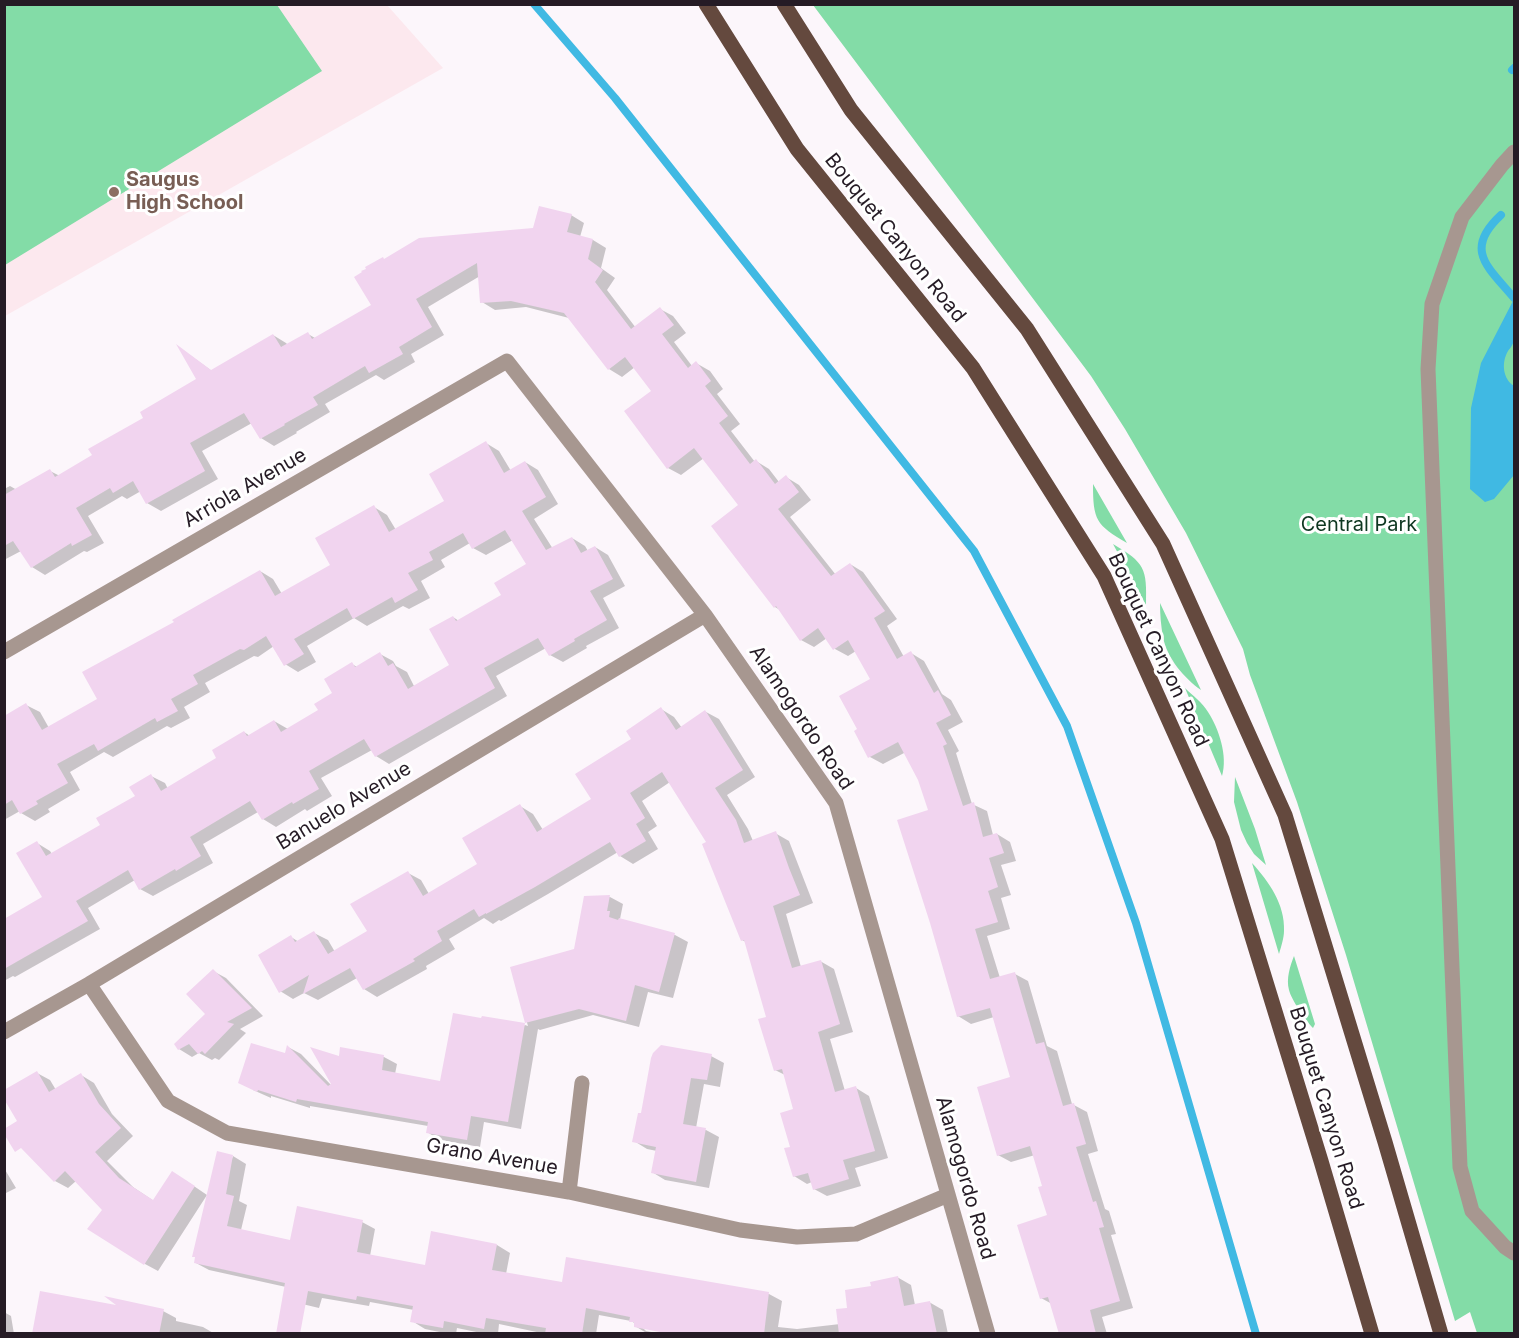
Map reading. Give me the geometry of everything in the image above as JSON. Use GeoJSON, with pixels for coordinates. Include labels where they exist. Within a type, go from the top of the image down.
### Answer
{"type":"FeatureCollection","features":[{"type":"Feature","properties":{"kind":"main road","name":"Bouquet Canyon Road"},"geometry":{"type":"LineString","coordinates":[[706,4],[797,149],[973,368],[1104,576],[1222,839],[1372,1334]]}},
{"type":"Feature","properties":{"kind":"main road"},"geometry":{"type":"LineString","coordinates":[[784,4],[851,110],[1027,329],[1163,544],[1285,815],[1441,1334]]}},
{"type":"Feature","properties":{"kind":"street"},"geometry":{"type":"LineString","coordinates":[[1515,152],[1502,165],[1462,217],[1432,304],[1428,369],[1460,1167],[1472,1211],[1505,1247],[1515,1253]]}},
{"type":"Feature","properties":{"kind":"street","name":"Alamogordo Road"},"geometry":{"type":"LineString","coordinates":[[507,361],[705,615],[836,804],[988,1334]]}},
{"type":"Feature","properties":{"kind":"street","name":"Arriola Avenue"},"geometry":{"type":"LineString","coordinates":[[4,652],[507,361]]}},
{"type":"Feature","properties":{"kind":"street","name":"Banuelo Avenue"},"geometry":{"type":"LineString","coordinates":[[4,1032],[89,984],[705,615]]}},
{"type":"Feature","properties":{"kind":"street","name":"Grano Avenue"},"geometry":{"type":"LineString","coordinates":[[89,984],[168,1101],[227,1133],[569,1191],[740,1230],[797,1238],[856,1234],[948,1195]]}},
{"type":"Feature","properties":{"kind":"street"},"geometry":{"type":"LineString","coordinates":[[569,1191],[582,1083]]}},
{"type":"Feature","properties":{"kind":"shaded area","name":"Saugus High School"},"geometry":{"type":"Polygon","coordinates":[[[5,5],[387,5],[443,68],[5,316],[5,5]]]}},
{"type":"Feature","properties":{"kind":"green space","name":"Saugus High School"},"geometry":{"type":"Polygon","coordinates":[[[5,4],[277,5],[322,71],[5,265],[5,4]]]}},
{"type":"Feature","properties":{"kind":"green space","name":"Central Park"},"geometry":{"type":"Polygon","coordinates":[[[813,5],[1514,5],[1514,1333],[1477,1333],[1470,1312],[1455,1321],[1346,955],[1297,802],[1250,675],[1243,649],[1186,533],[1091,376],[813,5]]]}},
{"type":"Feature","properties":{"kind":"green space"},"geometry":{"type":"Polygon","coordinates":[[[1093,484],[1127,543],[1098,520],[1094,506],[1093,484]]]}},
{"type":"Feature","properties":{"kind":"green space"},"geometry":{"type":"Polygon","coordinates":[[[1113,544],[1132,556],[1142,568],[1146,583],[1146,605],[1113,544]]]}},
{"type":"Feature","properties":{"kind":"green space"},"geometry":{"type":"Polygon","coordinates":[[[1160,603],[1201,690],[1188,680],[1168,652],[1162,633],[1160,603]]]}},
{"type":"Feature","properties":{"kind":"green space"},"geometry":{"type":"Polygon","coordinates":[[[1185,688],[1203,705],[1216,726],[1223,751],[1222,776],[1185,688]]]}},
{"type":"Feature","properties":{"kind":"green space"},"geometry":{"type":"Polygon","coordinates":[[[1235,777],[1266,865],[1254,854],[1241,830],[1234,802],[1235,777]]]}},
{"type":"Feature","properties":{"kind":"green space"},"geometry":{"type":"Polygon","coordinates":[[[1252,863],[1275,894],[1282,912],[1284,934],[1279,954],[1252,863]]]}},
{"type":"Feature","properties":{"kind":"green space"},"geometry":{"type":"Polygon","coordinates":[[[1294,956],[1315,1024],[1313,1028],[1299,1010],[1289,990],[1288,977],[1294,956]]]}},
{"type":"Feature","properties":{"kind":"water"},"geometry":{"type":"Polygon","coordinates":[[[1514,299],[1514,340],[1504,366],[1507,379],[1514,386],[1514,475],[1494,499],[1485,502],[1470,489],[1471,408],[1481,363],[1514,299]]]}},
{"type":"Feature","properties":{"kind":"building"},"geometry":{"type":"Polygon","coordinates":[[[539,206],[572,214],[567,232],[593,239],[588,259],[603,270],[595,282],[631,329],[660,307],[674,325],[662,334],[688,368],[696,361],[711,381],[705,386],[728,416],[719,423],[750,464],[756,459],[775,484],[786,475],[799,492],[778,509],[831,576],[850,563],[885,611],[874,618],[897,659],[911,651],[934,693],[938,690],[951,715],[936,723],[947,744],[943,746],[963,806],[974,802],[983,837],[997,833],[1004,853],[989,858],[998,887],[988,891],[998,922],[975,929],[990,979],[1015,972],[1036,1044],[1044,1042],[1063,1106],[1074,1103],[1086,1144],[1076,1147],[1093,1202],[1096,1201],[1104,1227],[1099,1228],[1120,1301],[1090,1310],[1096,1334],[1059,1334],[1048,1297],[1040,1299],[1017,1225],[1047,1215],[1038,1187],[1042,1186],[1030,1146],[997,1156],[977,1087],[1010,1077],[990,1008],[957,1017],[897,820],[928,810],[918,780],[898,742],[868,758],[854,731],[857,729],[839,696],[870,679],[848,640],[833,650],[818,628],[800,641],[776,606],[774,608],[711,526],[738,505],[694,448],[667,469],[624,411],[651,391],[625,357],[608,370],[564,313],[511,301],[480,303],[477,263],[416,299],[432,327],[399,347],[403,354],[369,373],[365,366],[313,397],[318,405],[285,425],[260,439],[244,413],[190,443],[205,471],[146,504],[133,481],[113,493],[110,488],[76,508],[92,535],[72,546],[71,543],[31,568],[13,541],[4,546],[4,495],[50,469],[55,477],[92,455],[88,449],[143,418],[140,412],[196,379],[176,344],[211,370],[273,334],[281,347],[308,332],[312,339],[371,305],[354,277],[366,269],[365,267],[383,257],[384,259],[419,238],[533,228],[539,206]]]}},
{"type":"Feature","properties":{"kind":"building"},"geometry":{"type":"Polygon","coordinates":[[[486,441],[504,473],[525,461],[546,497],[522,511],[546,550],[572,537],[581,553],[595,546],[613,579],[590,591],[607,620],[549,656],[538,638],[484,668],[495,688],[375,757],[364,739],[309,771],[319,789],[262,820],[250,801],[190,837],[201,856],[176,871],[175,869],[139,890],[128,870],[76,901],[88,921],[4,969],[4,919],[42,897],[16,853],[37,841],[46,856],[100,825],[96,818],[135,796],[129,787],[151,774],[161,791],[216,758],[212,750],[244,731],[247,736],[274,720],[281,732],[318,710],[314,704],[332,693],[324,679],[352,662],[355,667],[380,652],[388,666],[393,663],[408,689],[449,665],[429,629],[453,616],[456,621],[501,595],[494,583],[526,564],[505,530],[472,549],[463,533],[429,552],[433,560],[408,573],[418,590],[395,603],[392,597],[353,619],[347,608],[294,639],[304,654],[284,666],[266,636],[244,650],[240,649],[193,675],[198,684],[171,699],[178,711],[157,722],[155,718],[98,751],[94,744],[57,764],[68,783],[36,801],[38,804],[20,814],[12,800],[4,805],[4,716],[26,703],[42,730],[97,699],[82,672],[174,622],[172,620],[260,570],[275,596],[330,565],[315,538],[374,505],[389,532],[444,501],[429,474],[486,441]]]}},
{"type":"Feature","properties":{"kind":"building"},"geometry":{"type":"Polygon","coordinates":[[[661,707],[676,730],[705,710],[743,770],[715,788],[736,820],[744,843],[776,831],[800,895],[773,906],[792,968],[821,960],[840,1024],[818,1032],[835,1092],[856,1086],[875,1151],[843,1160],[849,1179],[813,1190],[808,1173],[793,1177],[784,1148],[790,1147],[780,1113],[793,1109],[782,1069],[774,1071],[758,1019],[766,1017],[744,940],[741,941],[702,844],[706,842],[662,772],[630,793],[645,818],[636,824],[646,841],[619,857],[610,842],[486,914],[479,917],[474,909],[437,931],[442,941],[413,959],[415,961],[363,990],[350,968],[303,994],[309,975],[279,993],[258,955],[291,935],[295,942],[314,931],[328,954],[367,931],[350,904],[408,871],[423,896],[477,864],[462,838],[520,804],[537,832],[591,799],[575,774],[631,739],[626,731],[661,707]]]}},
{"type":"Feature","properties":{"kind":"building"},"geometry":{"type":"Polygon","coordinates":[[[610,895],[607,911],[610,911],[609,917],[675,933],[659,992],[635,985],[626,1021],[579,1009],[525,1023],[510,967],[574,949],[584,896],[610,895]]]}},
{"type":"Feature","properties":{"kind":"building"},"geometry":{"type":"Polygon","coordinates":[[[213,969],[252,1008],[227,1022],[234,1024],[205,1054],[202,1051],[198,1054],[189,1044],[178,1050],[174,1044],[205,1014],[186,994],[213,969]]]}},
{"type":"Feature","properties":{"kind":"building"},"geometry":{"type":"Polygon","coordinates":[[[453,1013],[525,1023],[508,1122],[471,1116],[467,1140],[426,1133],[428,1122],[297,1099],[296,1102],[258,1090],[257,1092],[238,1083],[251,1043],[285,1053],[287,1045],[328,1086],[331,1084],[310,1047],[339,1056],[340,1047],[384,1055],[382,1070],[440,1081],[453,1013]]]}},
{"type":"Feature","properties":{"kind":"building"},"geometry":{"type":"Polygon","coordinates":[[[661,1045],[712,1054],[707,1080],[691,1078],[683,1124],[706,1128],[696,1182],[651,1173],[656,1147],[632,1142],[638,1113],[641,1113],[651,1058],[661,1045]]]}},
{"type":"Feature","properties":{"kind":"building"},"geometry":{"type":"Polygon","coordinates":[[[37,1071],[49,1092],[81,1073],[99,1104],[121,1128],[95,1152],[119,1178],[153,1200],[172,1171],[195,1186],[144,1265],[87,1229],[102,1210],[65,1171],[54,1182],[21,1148],[15,1152],[4,1134],[4,1129],[17,1121],[4,1099],[4,1090],[37,1071]]]}},
{"type":"Feature","properties":{"kind":"building"},"geometry":{"type":"Polygon","coordinates":[[[217,1151],[233,1155],[226,1194],[234,1196],[227,1226],[290,1240],[297,1206],[363,1220],[357,1252],[425,1265],[431,1231],[497,1244],[492,1270],[562,1282],[566,1257],[769,1292],[764,1334],[670,1334],[634,1327],[634,1322],[629,1322],[630,1317],[586,1308],[582,1334],[545,1334],[546,1328],[486,1318],[484,1329],[444,1321],[443,1328],[410,1322],[413,1306],[357,1296],[356,1300],[308,1291],[300,1334],[276,1334],[285,1283],[194,1263],[195,1257],[192,1257],[217,1151]]]}},
{"type":"Feature","properties":{"kind":"building"},"geometry":{"type":"Polygon","coordinates":[[[898,1276],[904,1306],[930,1301],[937,1334],[839,1334],[836,1309],[847,1308],[845,1290],[871,1286],[870,1282],[898,1276]]]}},
{"type":"Feature","properties":{"kind":"building"},"geometry":{"type":"Polygon","coordinates":[[[40,1291],[116,1305],[104,1296],[164,1309],[159,1334],[32,1334],[40,1291]]]}},
{"type":"Feature","properties":{"kind":"waterway"},"geometry":{"type":"LineString","coordinates":[[534,4],[615,98],[974,551],[1067,726],[1136,923],[1256,1334]]}},
{"type":"Feature","properties":{"kind":"waterway"},"geometry":{"type":"LineString","coordinates":[[1501,215],[1483,238],[1483,258],[1514,298]]}},
{"type":"Feature","properties":{"kind":"place","name":"Saugus High School"},"geometry":{"type":"Point","coordinates":[114,192]}}]}
